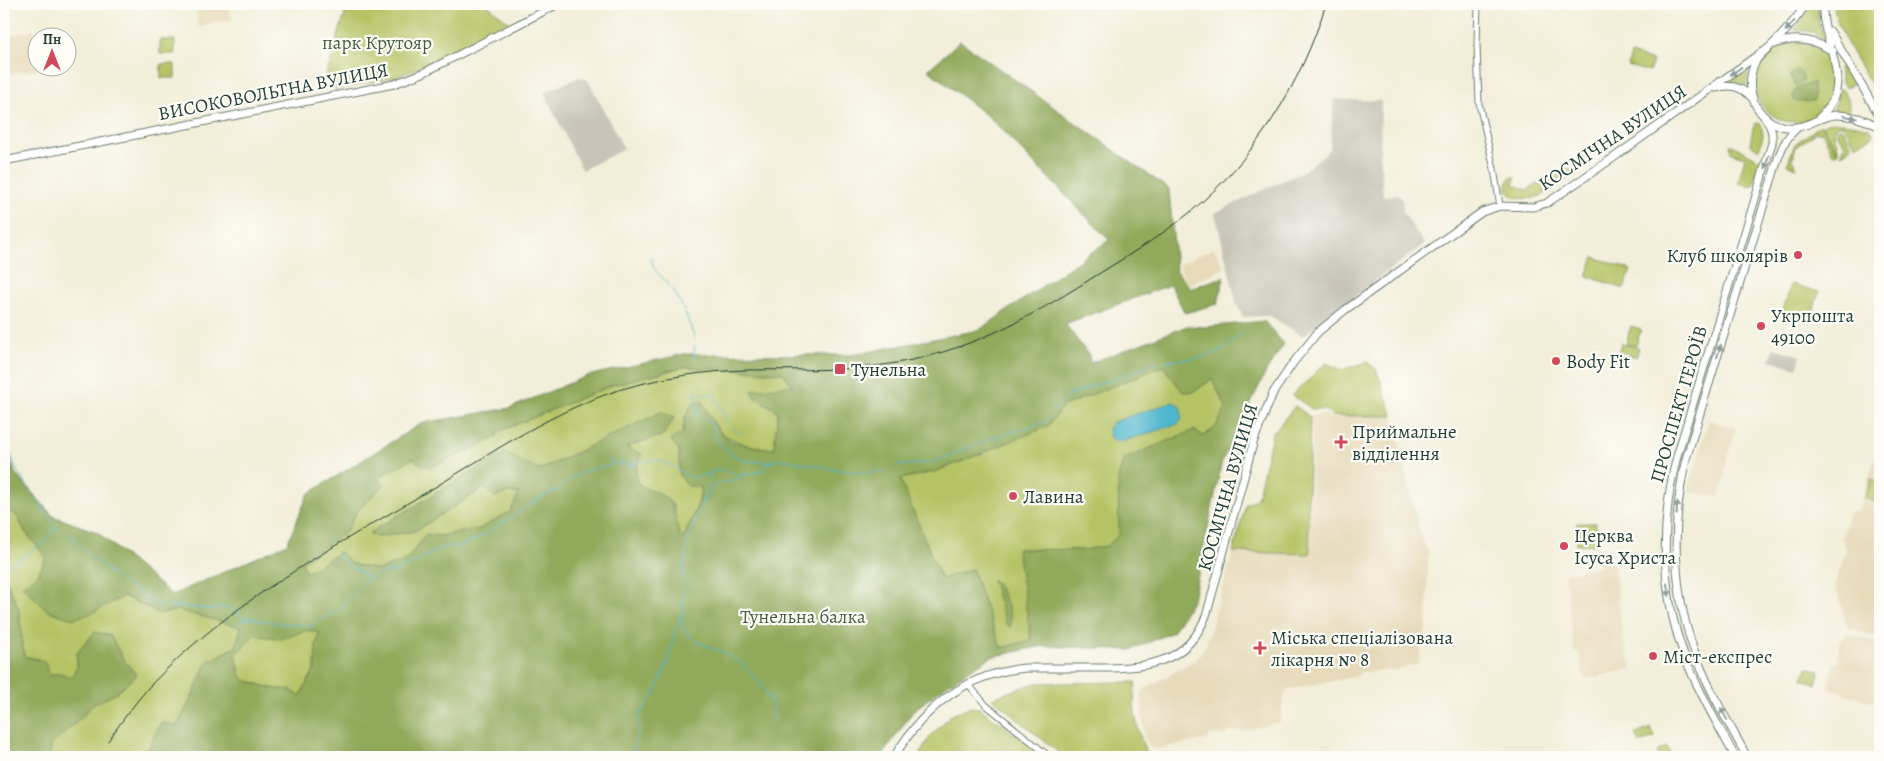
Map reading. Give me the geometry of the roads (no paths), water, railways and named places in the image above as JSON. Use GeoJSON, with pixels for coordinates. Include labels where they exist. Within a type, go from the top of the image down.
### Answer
{"type":"FeatureCollection","features":[{"type":"Feature","properties":{"kind":"main road","name":"ВИСОКОВОЛЬТНА ВУЛИЦЯ"},"geometry":{"type":"LineString","coordinates":[[4,161],[394,84],[418,76],[558,4]]}},
{"type":"Feature","properties":{"kind":"main road"},"geometry":{"type":"LineString","coordinates":[[1806,4],[1787,30],[1762,52],[1757,60],[1750,78],[1751,97],[1764,117],[1780,126],[1798,127],[1834,115],[1850,116],[1880,128]]}},
{"type":"Feature","properties":{"kind":"main road"},"geometry":{"type":"LineString","coordinates":[[1818,119],[1831,104],[1837,78],[1823,16],[1824,4]]}},
{"type":"Feature","properties":{"kind":"main road"},"geometry":{"type":"LineString","coordinates":[[1825,23],[1880,118]]}},
{"type":"Feature","properties":{"kind":"main road"},"geometry":{"type":"LineString","coordinates":[[1772,45],[1791,39],[1801,39],[1823,45],[1848,62]]}},
{"type":"Feature","properties":{"kind":"main road"},"geometry":{"type":"LineString","coordinates":[[1811,42],[1821,47],[1834,63]]}},
{"type":"Feature","properties":{"kind":"main road","name":"КОСМІЧНА ВУЛИЦЯ"},"geometry":{"type":"LineString","coordinates":[[894,757],[908,734],[929,711],[946,697],[968,684],[998,672],[1012,669],[1144,666],[1170,657],[1182,650],[1198,633],[1205,620],[1254,440],[1270,400],[1293,363],[1318,332],[1351,305],[1473,218],[1486,210],[1500,206],[1536,206],[1547,203],[1762,52]]}},
{"type":"Feature","properties":{"kind":"main road","name":"КОСМІЧНА ВУЛИЦЯ"},"geometry":{"type":"LineString","coordinates":[[1710,90],[1723,86],[1737,87],[1751,97]]}},
{"type":"Feature","properties":{"kind":"main road","name":"ПРОСПЕКТ ГЕРОЇВ"},"geometry":{"type":"LineString","coordinates":[[1735,757],[1698,688],[1680,644],[1670,604],[1667,578],[1666,518],[1671,480],[1772,143],[1773,133],[1764,117]]}},
{"type":"Feature","properties":{"kind":"main road","name":"ПРОСПЕКТ ГЕРОЇВ"},"geometry":{"type":"LineString","coordinates":[[1747,757],[1696,658],[1686,626],[1681,602],[1676,547],[1678,500],[1686,459],[1783,143],[1798,127]]}},
{"type":"Feature","properties":{"kind":"main road"},"geometry":{"type":"LineString","coordinates":[[1724,302],[1733,305]]}},
{"type":"Feature","properties":{"kind":"street"},"geometry":{"type":"LineString","coordinates":[[1478,4],[1479,104],[1494,168],[1500,206]]}},
{"type":"Feature","properties":{"kind":"street"},"geometry":{"type":"LineString","coordinates":[[968,684],[986,705],[1050,757]]}},
{"type":"Feature","properties":{"kind":"water"},"geometry":{"type":"Polygon","coordinates":[[[1172,402],[1179,405],[1181,410],[1182,417],[1178,424],[1124,441],[1114,441],[1110,437],[1108,429],[1113,422],[1172,402]]]}},
{"type":"Feature","properties":{"kind":"waterway"},"geometry":{"type":"LineString","coordinates":[[652,258],[655,269],[680,302],[695,339]]}},
{"type":"Feature","properties":{"kind":"waterway"},"geometry":{"type":"LineString","coordinates":[[1164,361],[1192,359],[1213,354],[1243,334]]}},
{"type":"Feature","properties":{"kind":"waterway"},"geometry":{"type":"LineString","coordinates":[[693,360],[695,346]]}},
{"type":"Feature","properties":{"kind":"waterway"},"geometry":{"type":"LineString","coordinates":[[1053,411],[1066,396],[1159,362]]}},
{"type":"Feature","properties":{"kind":"waterway"},"geometry":{"type":"LineString","coordinates":[[696,388],[696,414],[706,419],[712,425],[716,439],[729,452],[745,461],[772,462]]}},
{"type":"Feature","properties":{"kind":"waterway"},"geometry":{"type":"LineString","coordinates":[[697,395],[713,394],[728,422],[741,434]]}},
{"type":"Feature","properties":{"kind":"waterway"},"geometry":{"type":"LineString","coordinates":[[897,466],[933,462],[998,436],[1043,423],[1049,418]]}},
{"type":"Feature","properties":{"kind":"waterway"},"geometry":{"type":"LineString","coordinates":[[4,436],[17,471],[56,526],[75,539],[92,558],[118,579],[162,606]]}},
{"type":"Feature","properties":{"kind":"waterway"},"geometry":{"type":"LineString","coordinates":[[167,606],[212,610],[224,607],[242,617],[252,619],[254,617],[260,621],[300,624],[311,627],[337,611],[361,585],[372,577],[389,572],[398,573],[404,566],[409,566],[446,545],[457,548],[483,536],[533,503],[559,490],[575,476],[596,468],[609,466],[611,460],[619,466],[623,462],[628,466],[656,460],[668,464],[693,478],[719,470],[749,474],[765,470],[767,463],[779,460],[844,471],[867,473],[887,471]]}},
{"type":"Feature","properties":{"kind":"waterway"},"geometry":{"type":"LineString","coordinates":[[711,472],[687,543],[683,574],[682,622],[687,633],[697,642],[725,653],[742,664],[757,679],[772,703],[775,722]]}},
{"type":"Feature","properties":{"kind":"waterway"},"geometry":{"type":"LineString","coordinates":[[702,502],[708,497],[714,485],[736,480],[745,475]]}},
{"type":"Feature","properties":{"kind":"waterway"},"geometry":{"type":"LineString","coordinates":[[4,569],[45,542],[56,526]]}},
{"type":"Feature","properties":{"kind":"waterway"},"geometry":{"type":"LineString","coordinates":[[327,538],[331,543]]}},
{"type":"Feature","properties":{"kind":"waterway"},"geometry":{"type":"LineString","coordinates":[[337,554],[348,565],[368,577]]}},
{"type":"Feature","properties":{"kind":"waterway"},"geometry":{"type":"LineString","coordinates":[[633,757],[641,712],[654,695],[667,664],[681,613]]}},
{"type":"Feature","properties":{"kind":"waterway"},"geometry":{"type":"LineString","coordinates":[[239,622],[248,619]]}},
{"type":"Feature","properties":{"kind":"railway"},"geometry":{"type":"LineString","coordinates":[[108,741],[149,687],[213,628],[249,602],[323,553],[526,432],[573,408],[622,389],[684,375],[732,371],[872,367],[917,359],[943,352],[994,333],[1065,295],[1176,223],[1212,193],[1234,169],[1255,145],[1289,92],[1316,34],[1326,4]]}},
{"type":"Feature","properties":{"kind":"place","name":"Клуб школярів"},"geometry":{"type":"Point","coordinates":[1798,255]}},
{"type":"Feature","properties":{"kind":"place","name":"Укрпошта 49100"},"geometry":{"type":"Point","coordinates":[1761,326]}},
{"type":"Feature","properties":{"kind":"place","name":"Body Fit"},"geometry":{"type":"Point","coordinates":[1556,361]}},
{"type":"Feature","properties":{"kind":"place","name":"Тунельна"},"geometry":{"type":"Point","coordinates":[840,369]}},
{"type":"Feature","properties":{"kind":"place","name":"Приймальне відділення"},"geometry":{"type":"Point","coordinates":[1341,442]}},
{"type":"Feature","properties":{"kind":"place","name":"Лавина"},"geometry":{"type":"Point","coordinates":[1013,496]}},
{"type":"Feature","properties":{"kind":"place","name":"Церква Ісуса Христа"},"geometry":{"type":"Point","coordinates":[1564,546]}},
{"type":"Feature","properties":{"kind":"place","name":"Міська спеціалізована лікарня № 8"},"geometry":{"type":"Point","coordinates":[1260,648]}},
{"type":"Feature","properties":{"kind":"place","name":"Міст-експрес"},"geometry":{"type":"Point","coordinates":[1653,656]}},
{"type":"Feature","properties":{"kind":"park label","name":"парк Крутояр"},"geometry":{"type":"Point","coordinates":[377,42]}},
{"type":"Feature","properties":{"kind":"park label","name":"Тунельна балка"},"geometry":{"type":"Point","coordinates":[803,616]}}]}
